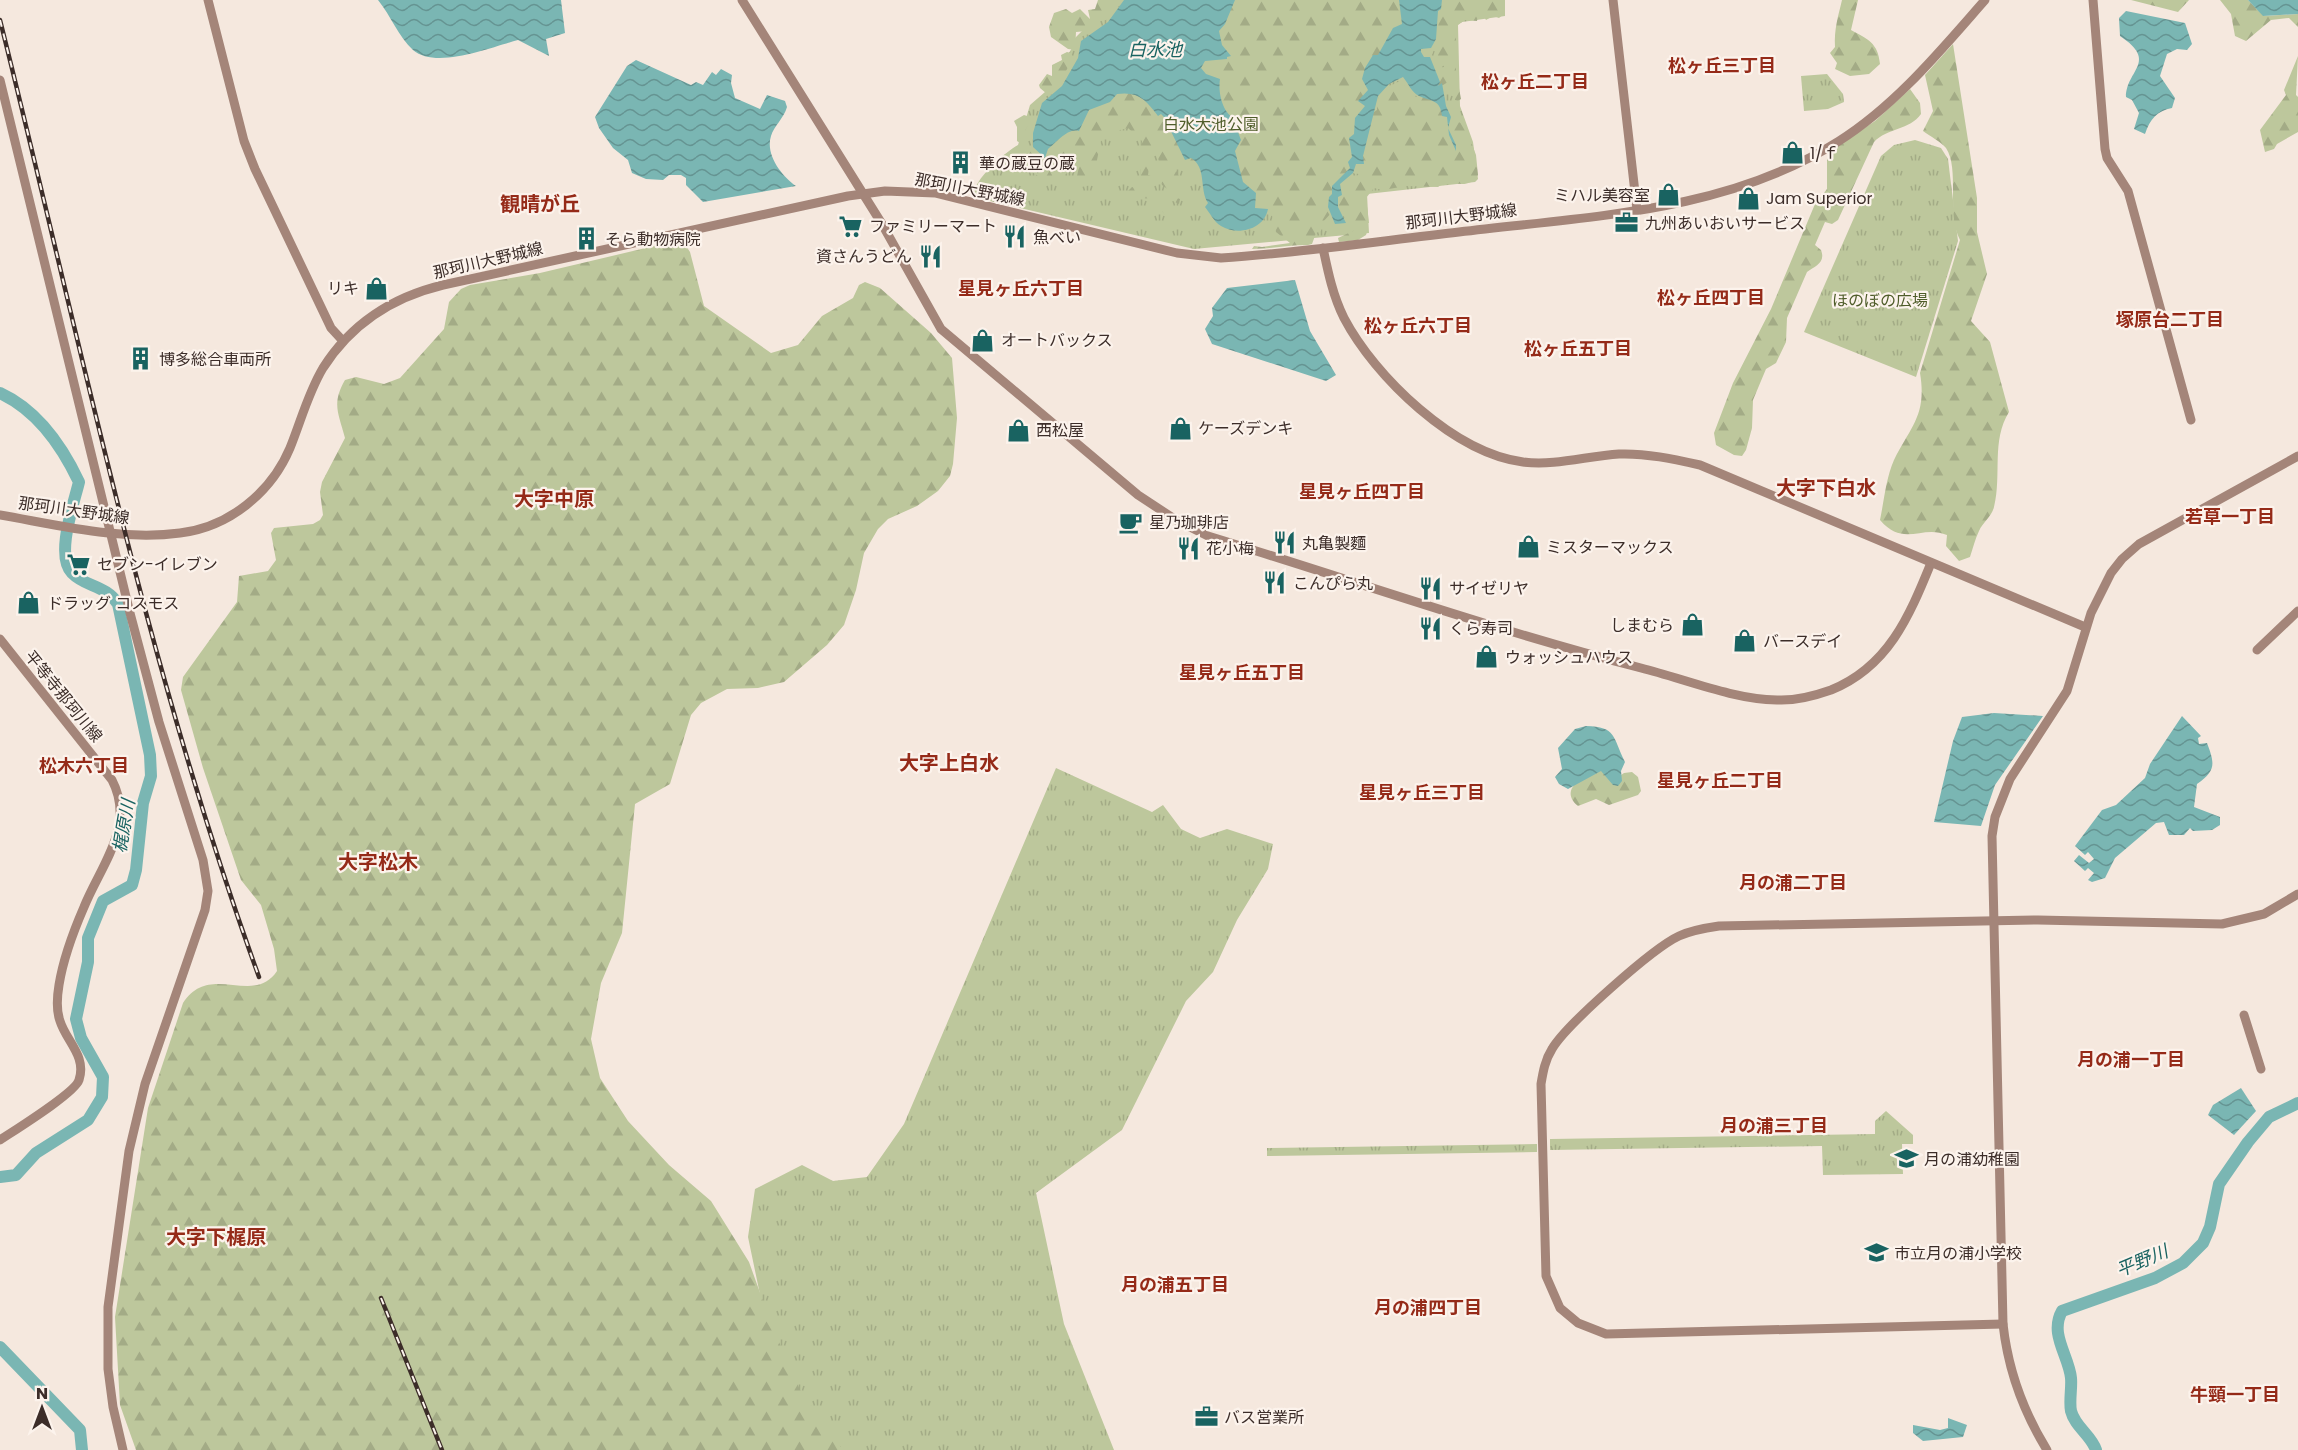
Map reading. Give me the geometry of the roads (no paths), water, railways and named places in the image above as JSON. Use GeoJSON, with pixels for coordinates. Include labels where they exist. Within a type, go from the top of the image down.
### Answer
{"type":"FeatureCollection","features":[{"type":"Feature","properties":{"kind":"street"},"geometry":{"type":"LineString","coordinates":[[207,0],[244,141],[255,169],[331,328],[343,341]]}},
{"type":"Feature","properties":{"kind":"street"},"geometry":{"type":"LineString","coordinates":[[742,0],[864,194],[940,329],[1138,495],[1176,520],[1208,536],[1503,630],[1712,687],[1776,700],[1790,700],[1829,691],[1867,670],[1881,657],[1905,624],[1931,563]]}},
{"type":"Feature","properties":{"kind":"street"},"geometry":{"type":"LineString","coordinates":[[1612,0],[1637,210]]}},
{"type":"Feature","properties":{"kind":"street","name":"那珂川大野城線"},"geometry":{"type":"LineString","coordinates":[[0,515],[112,533],[166,534],[195,531],[220,522],[253,500],[276,475],[290,449],[318,379],[343,341],[379,311],[422,291],[864,194],[894,191],[935,194],[1192,256],[1232,257],[1637,210],[1697,200],[1749,185],[1790,169],[1839,141],[1876,113],[1910,82],[1985,0]]}},
{"type":"Feature","properties":{"kind":"street"},"geometry":{"type":"LineString","coordinates":[[2093,0],[2107,158],[2128,191],[2191,420]]}},
{"type":"Feature","properties":{"kind":"street"},"geometry":{"type":"LineString","coordinates":[[0,80],[159,722],[203,860],[208,891],[197,936],[145,1084],[129,1151],[108,1307],[108,1368],[113,1407],[123,1450]]}},
{"type":"Feature","properties":{"kind":"street"},"geometry":{"type":"LineString","coordinates":[[1323,248],[1330,281],[1344,317],[1379,372],[1441,424],[1478,449],[1525,462],[1647,454],[1700,465],[2085,627]]}},
{"type":"Feature","properties":{"kind":"street"},"geometry":{"type":"LineString","coordinates":[[2047,1450],[2033,1428],[2014,1384],[2003,1324],[1993,920],[1992,836],[1995,817],[2010,779],[2067,691],[2073,677],[2085,627],[2111,573],[2139,544],[2298,456]]}},
{"type":"Feature","properties":{"kind":"street"},"geometry":{"type":"LineString","coordinates":[[2257,650],[2298,611]]}},
{"type":"Feature","properties":{"kind":"street","name":"平等寺那珂川線"},"geometry":{"type":"LineString","coordinates":[[0,639],[112,780],[122,807],[117,837],[83,907],[59,984],[59,1015],[78,1055],[81,1068],[79,1082],[66,1094],[0,1140]]}},
{"type":"Feature","properties":{"kind":"street"},"geometry":{"type":"LineString","coordinates":[[2003,1324],[1606,1334],[1578,1323],[1560,1308],[1550,1291],[1546,1276],[1541,1084],[1543,1069],[1551,1050],[1566,1029],[1664,945],[1679,936],[1719,926],[1993,920],[2222,924],[2264,914],[2298,894]]}},
{"type":"Feature","properties":{"kind":"street"},"geometry":{"type":"LineString","coordinates":[[2244,1015],[2260,1069]]}},
{"type":"Feature","properties":{"kind":"water"},"geometry":{"type":"Polygon","coordinates":[[[378,0],[561,0],[565,33],[546,39],[549,56],[518,40],[464,55],[435,58],[423,56],[413,50],[403,39],[378,0]]]}},
{"type":"Feature","properties":{"kind":"water","name":"白水池"},"geometry":{"type":"Polygon","coordinates":[[[1124,0],[1235,0],[1225,24],[1219,31],[1222,45],[1231,56],[1227,59],[1205,61],[1201,68],[1206,74],[1220,79],[1222,100],[1241,140],[1235,151],[1243,182],[1256,193],[1255,208],[1268,209],[1256,226],[1235,231],[1216,222],[1205,207],[1208,203],[1196,162],[1191,158],[1185,160],[1164,117],[1161,114],[1158,116],[1145,101],[1136,95],[1117,94],[1110,102],[1089,110],[1079,131],[1070,132],[1062,137],[1048,149],[1045,158],[1033,147],[1033,133],[1042,103],[1062,86],[1078,58],[1081,41],[1108,22],[1124,0]]]}},
{"type":"Feature","properties":{"kind":"water"},"geometry":{"type":"Polygon","coordinates":[[[1399,0],[1442,0],[1441,9],[1438,11],[1436,39],[1431,48],[1421,49],[1421,52],[1424,57],[1430,57],[1440,82],[1438,86],[1442,83],[1446,106],[1451,117],[1448,127],[1447,117],[1442,116],[1437,104],[1417,95],[1403,77],[1389,84],[1378,96],[1363,156],[1364,164],[1356,164],[1353,173],[1340,184],[1342,195],[1338,197],[1338,207],[1346,223],[1335,224],[1328,207],[1329,197],[1332,194],[1332,186],[1350,168],[1348,162],[1352,157],[1349,138],[1354,134],[1355,118],[1365,106],[1358,101],[1368,90],[1362,79],[1365,68],[1373,55],[1378,55],[1393,28],[1402,24],[1399,0]]]}},
{"type":"Feature","properties":{"kind":"water"},"geometry":{"type":"Polygon","coordinates":[[[2248,0],[2298,0],[2298,14],[2263,16],[2248,0]]]}},
{"type":"Feature","properties":{"kind":"water"},"geometry":{"type":"Polygon","coordinates":[[[2126,11],[2185,23],[2192,44],[2187,50],[2177,49],[2167,54],[2160,76],[2175,98],[2172,108],[2155,116],[2145,134],[2134,129],[2139,113],[2132,100],[2126,97],[2127,88],[2139,60],[2131,45],[2120,36],[2119,18],[2126,11]]]}},
{"type":"Feature","properties":{"kind":"water"},"geometry":{"type":"Polygon","coordinates":[[[636,60],[691,85],[696,82],[703,85],[712,72],[716,75],[721,69],[732,75],[731,83],[735,98],[760,109],[767,95],[785,101],[787,107],[771,136],[770,150],[780,171],[796,186],[703,202],[686,185],[686,178],[681,175],[669,175],[663,180],[646,179],[632,173],[628,160],[613,148],[599,128],[595,117],[627,66],[636,60]]]}},
{"type":"Feature","properties":{"kind":"water"},"geometry":{"type":"Polygon","coordinates":[[[1448,129],[1456,145],[1456,151],[1449,135],[1448,129]]]}},
{"type":"Feature","properties":{"kind":"water"},"geometry":{"type":"Polygon","coordinates":[[[1295,280],[1310,331],[1336,375],[1326,381],[1212,344],[1205,329],[1213,316],[1212,308],[1227,288],[1295,280]]]}},
{"type":"Feature","properties":{"kind":"water"},"geometry":{"type":"Polygon","coordinates":[[[1994,713],[2043,716],[1995,785],[1981,826],[1934,822],[1953,741],[1962,717],[1994,713]]]}},
{"type":"Feature","properties":{"kind":"water"},"geometry":{"type":"Polygon","coordinates":[[[2182,716],[2201,736],[2198,738],[2199,744],[2207,743],[2212,762],[2211,771],[2197,784],[2194,807],[2220,817],[2220,825],[2212,830],[2193,831],[2190,828],[2184,835],[2169,835],[2164,822],[2156,823],[2115,858],[2105,878],[2092,882],[2088,880],[2094,873],[2088,868],[2085,871],[2074,861],[2079,855],[2089,863],[2094,859],[2088,852],[2085,855],[2075,846],[2102,810],[2116,805],[2145,778],[2150,764],[2182,716]]]}},
{"type":"Feature","properties":{"kind":"water"},"geometry":{"type":"Polygon","coordinates":[[[1586,726],[1603,728],[1609,731],[1615,739],[1625,762],[1621,771],[1622,781],[1618,786],[1613,785],[1601,771],[1568,789],[1559,784],[1555,777],[1562,769],[1558,748],[1575,729],[1586,726]]]}},
{"type":"Feature","properties":{"kind":"water"},"geometry":{"type":"Polygon","coordinates":[[[2241,1088],[2256,1111],[2234,1135],[2208,1115],[2213,1105],[2241,1088]]]}},
{"type":"Feature","properties":{"kind":"water"},"geometry":{"type":"Polygon","coordinates":[[[1948,1418],[1967,1425],[1963,1437],[1923,1441],[1913,1433],[1913,1425],[1940,1430],[1948,1428],[1948,1418]]]}},
{"type":"Feature","properties":{"kind":"waterway","name":"梶原川"},"geometry":{"type":"LineString","coordinates":[[0,393],[26,409],[47,430],[65,455],[79,482],[65,542],[67,565],[77,578],[108,593],[118,604],[150,755],[151,776],[143,803],[136,870],[132,885],[103,901],[88,938],[88,962],[76,1019],[81,1038],[103,1077],[102,1097],[88,1120],[36,1153],[16,1175],[0,1177]]}},
{"type":"Feature","properties":{"kind":"waterway","name":"平野川"},"geometry":{"type":"LineString","coordinates":[[2096,1450],[2071,1411],[2070,1370],[2058,1328],[2062,1311],[2155,1278],[2183,1263],[2203,1243],[2210,1227],[2219,1184],[2248,1142],[2269,1117],[2298,1103]]}},
{"type":"Feature","properties":{"kind":"waterway","name":"梶原川"},"geometry":{"type":"LineString","coordinates":[[0,1347],[80,1430],[82,1450]]}},
{"type":"Feature","properties":{"kind":"railway"},"geometry":{"type":"LineString","coordinates":[[0,20],[148,622],[219,860],[259,977]]}},
{"type":"Feature","properties":{"kind":"railway"},"geometry":{"type":"LineString","coordinates":[[381,1298],[442,1450]]}},
{"type":"Feature","properties":{"kind":"place","name":"1/ｆ"},"geometry":{"type":"Point","coordinates":[1792,153]}},
{"type":"Feature","properties":{"kind":"place","name":"華の蔵豆の蔵"},"geometry":{"type":"Point","coordinates":[961,163]}},
{"type":"Feature","properties":{"kind":"place","name":"ミハル美容室"},"geometry":{"type":"Point","coordinates":[1668,195]}},
{"type":"Feature","properties":{"kind":"place","name":"Jam Superior"},"geometry":{"type":"Point","coordinates":[1748,198]}},
{"type":"Feature","properties":{"kind":"place","name":"九州あいおいサービス"},"geometry":{"type":"Point","coordinates":[1627,223]}},
{"type":"Feature","properties":{"kind":"place","name":"ファミリーマート"},"geometry":{"type":"Point","coordinates":[851,226]}},
{"type":"Feature","properties":{"kind":"place","name":"魚べい"},"geometry":{"type":"Point","coordinates":[1015,237]}},
{"type":"Feature","properties":{"kind":"place","name":"そら動物病院"},"geometry":{"type":"Point","coordinates":[587,239]}},
{"type":"Feature","properties":{"kind":"place","name":"資さんうどん"},"geometry":{"type":"Point","coordinates":[930,256]}},
{"type":"Feature","properties":{"kind":"place","name":"リキ"},"geometry":{"type":"Point","coordinates":[377,288]}},
{"type":"Feature","properties":{"kind":"place","name":"オートバックス"},"geometry":{"type":"Point","coordinates":[983,340]}},
{"type":"Feature","properties":{"kind":"place","name":"博多総合車両所"},"geometry":{"type":"Point","coordinates":[141,359]}},
{"type":"Feature","properties":{"kind":"place","name":"ケーズデンキ"},"geometry":{"type":"Point","coordinates":[1180,428]}},
{"type":"Feature","properties":{"kind":"place","name":"西松屋"},"geometry":{"type":"Point","coordinates":[1018,430]}},
{"type":"Feature","properties":{"kind":"place","name":"星乃珈琲店"},"geometry":{"type":"Point","coordinates":[1131,522]}},
{"type":"Feature","properties":{"kind":"place","name":"丸亀製麵"},"geometry":{"type":"Point","coordinates":[1284,543]}},
{"type":"Feature","properties":{"kind":"place","name":"ミスターマックス"},"geometry":{"type":"Point","coordinates":[1528,547]}},
{"type":"Feature","properties":{"kind":"place","name":"花小梅"},"geometry":{"type":"Point","coordinates":[1188,548]}},
{"type":"Feature","properties":{"kind":"place","name":"セブン-イレブン"},"geometry":{"type":"Point","coordinates":[79,564]}},
{"type":"Feature","properties":{"kind":"place","name":"こんぴら丸"},"geometry":{"type":"Point","coordinates":[1275,583]}},
{"type":"Feature","properties":{"kind":"place","name":"サイゼリヤ"},"geometry":{"type":"Point","coordinates":[1431,588]}},
{"type":"Feature","properties":{"kind":"place","name":"ドラッグ コスモス"},"geometry":{"type":"Point","coordinates":[29,603]}},
{"type":"Feature","properties":{"kind":"place","name":"しまむら"},"geometry":{"type":"Point","coordinates":[1692,625]}},
{"type":"Feature","properties":{"kind":"place","name":"くら寿司"},"geometry":{"type":"Point","coordinates":[1431,628]}},
{"type":"Feature","properties":{"kind":"place","name":"バースデイ"},"geometry":{"type":"Point","coordinates":[1745,641]}},
{"type":"Feature","properties":{"kind":"place","name":"ウォッシュハウス"},"geometry":{"type":"Point","coordinates":[1487,657]}},
{"type":"Feature","properties":{"kind":"place","name":"月の浦幼稚園"},"geometry":{"type":"Point","coordinates":[1906,1159]}},
{"type":"Feature","properties":{"kind":"place","name":"市立月の浦小学校"},"geometry":{"type":"Point","coordinates":[1876,1253]}},
{"type":"Feature","properties":{"kind":"place","name":"バス営業所"},"geometry":{"type":"Point","coordinates":[1206,1417]}},
{"type":"Feature","properties":{"kind":"district","name":"松ヶ丘三丁目"},"geometry":{"type":"Point","coordinates":[1722,66]}},
{"type":"Feature","properties":{"kind":"district","name":"松ヶ丘二丁目"},"geometry":{"type":"Point","coordinates":[1535,82]}},
{"type":"Feature","properties":{"kind":"district","name":"観晴が丘"},"geometry":{"type":"Point","coordinates":[540,204]}},
{"type":"Feature","properties":{"kind":"district","name":"星見ヶ丘六丁目"},"geometry":{"type":"Point","coordinates":[1021,289]}},
{"type":"Feature","properties":{"kind":"district","name":"松ヶ丘四丁目"},"geometry":{"type":"Point","coordinates":[1711,298]}},
{"type":"Feature","properties":{"kind":"district","name":"塚原台二丁目"},"geometry":{"type":"Point","coordinates":[2170,320]}},
{"type":"Feature","properties":{"kind":"district","name":"松ヶ丘六丁目"},"geometry":{"type":"Point","coordinates":[1418,326]}},
{"type":"Feature","properties":{"kind":"district","name":"松ヶ丘五丁目"},"geometry":{"type":"Point","coordinates":[1578,349]}},
{"type":"Feature","properties":{"kind":"district","name":"大字下白水"},"geometry":{"type":"Point","coordinates":[1826,488]}},
{"type":"Feature","properties":{"kind":"district","name":"星見ヶ丘四丁目"},"geometry":{"type":"Point","coordinates":[1362,492]}},
{"type":"Feature","properties":{"kind":"district","name":"大字中原"},"geometry":{"type":"Point","coordinates":[554,499]}},
{"type":"Feature","properties":{"kind":"district","name":"若草一丁目"},"geometry":{"type":"Point","coordinates":[2230,517]}},
{"type":"Feature","properties":{"kind":"district","name":"星見ヶ丘五丁目"},"geometry":{"type":"Point","coordinates":[1242,673]}},
{"type":"Feature","properties":{"kind":"district","name":"大字上白水"},"geometry":{"type":"Point","coordinates":[949,763]}},
{"type":"Feature","properties":{"kind":"district","name":"松木六丁目"},"geometry":{"type":"Point","coordinates":[84,766]}},
{"type":"Feature","properties":{"kind":"district","name":"星見ヶ丘二丁目"},"geometry":{"type":"Point","coordinates":[1720,781]}},
{"type":"Feature","properties":{"kind":"district","name":"星見ヶ丘三丁目"},"geometry":{"type":"Point","coordinates":[1422,793]}},
{"type":"Feature","properties":{"kind":"district","name":"大字松木"},"geometry":{"type":"Point","coordinates":[378,862]}},
{"type":"Feature","properties":{"kind":"district","name":"月の浦二丁目"},"geometry":{"type":"Point","coordinates":[1793,883]}},
{"type":"Feature","properties":{"kind":"district","name":"月の浦一丁目"},"geometry":{"type":"Point","coordinates":[2131,1060]}},
{"type":"Feature","properties":{"kind":"district","name":"月の浦三丁目"},"geometry":{"type":"Point","coordinates":[1774,1126]}},
{"type":"Feature","properties":{"kind":"district","name":"大字下梶原"},"geometry":{"type":"Point","coordinates":[216,1237]}},
{"type":"Feature","properties":{"kind":"district","name":"月の浦五丁目"},"geometry":{"type":"Point","coordinates":[1175,1285]}},
{"type":"Feature","properties":{"kind":"district","name":"月の浦四丁目"},"geometry":{"type":"Point","coordinates":[1428,1308]}},
{"type":"Feature","properties":{"kind":"district","name":"牛頸一丁目"},"geometry":{"type":"Point","coordinates":[2235,1395]}},
{"type":"Feature","properties":{"kind":"park label","name":"白水大池公園"},"geometry":{"type":"Point","coordinates":[1211,124]}},
{"type":"Feature","properties":{"kind":"park label","name":"ほのぼの広場"},"geometry":{"type":"Point","coordinates":[1880,300]}}]}
